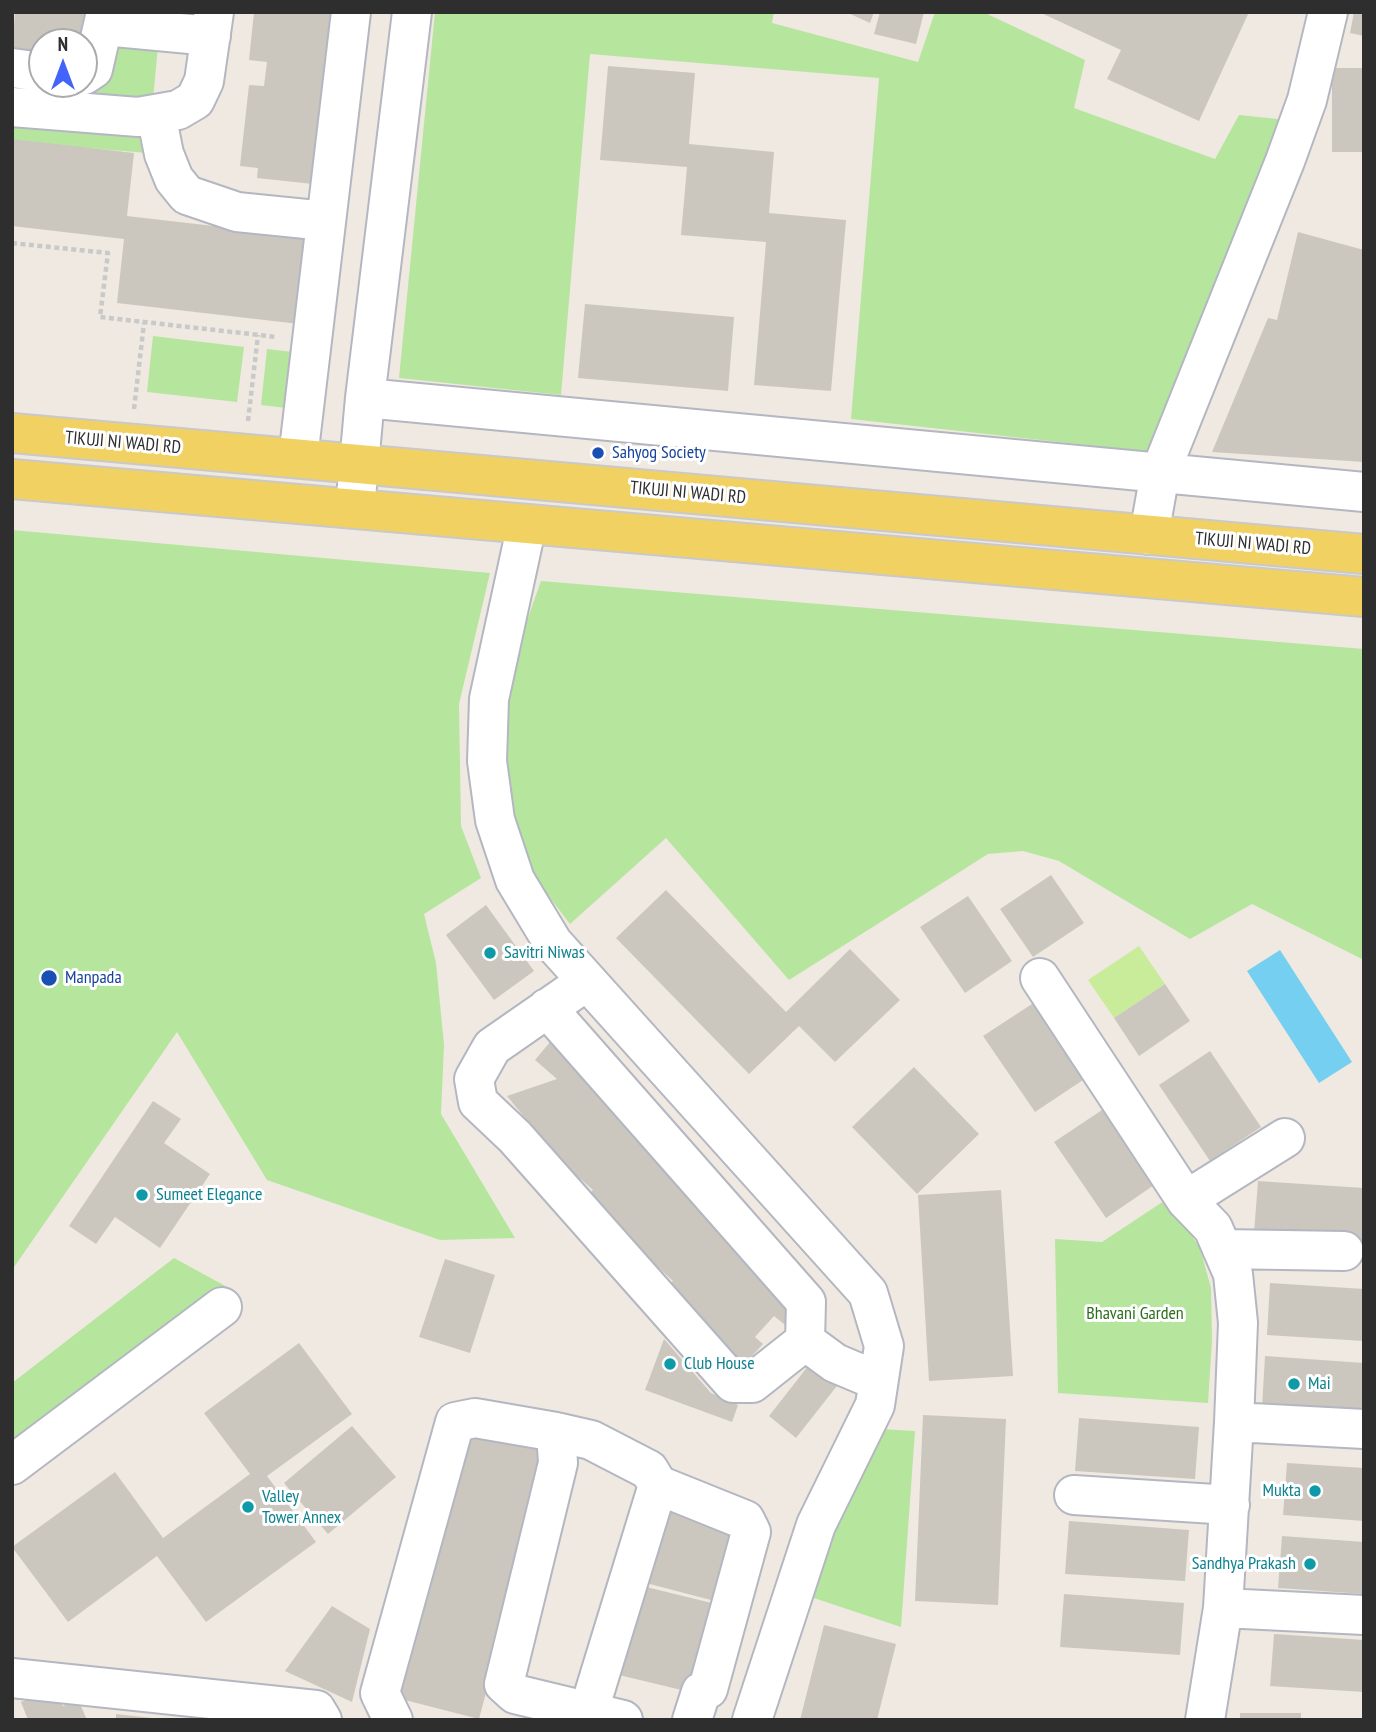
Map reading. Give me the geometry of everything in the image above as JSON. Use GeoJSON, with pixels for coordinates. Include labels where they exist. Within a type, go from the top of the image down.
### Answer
{"type":"FeatureCollection","features":[{"type":"Feature","properties":{"kind":"main road","name":"TIKUJI NI WADI RD"},"geometry":{"type":"LineString","coordinates":[[12,433],[1364,554]]}},
{"type":"Feature","properties":{"kind":"main road"},"geometry":{"type":"LineString","coordinates":[[12,479],[1364,597]]}},
{"type":"Feature","properties":{"kind":"street"},"geometry":{"type":"LineString","coordinates":[[298,458],[351,12]]}},
{"type":"Feature","properties":{"kind":"street"},"geometry":{"type":"LineString","coordinates":[[355,509],[365,398],[412,12]]}},
{"type":"Feature","properties":{"kind":"street"},"geometry":{"type":"LineString","coordinates":[[1149,535],[1160,473],[1285,161],[1307,100],[1328,12]]}},
{"type":"Feature","properties":{"kind":"street"},"geometry":{"type":"LineString","coordinates":[[12,107],[138,117],[178,110],[195,100],[204,81],[213,24],[105,19],[98,48]]}},
{"type":"Feature","properties":{"kind":"street"},"geometry":{"type":"LineString","coordinates":[[156,114],[164,154],[174,179],[187,195],[237,212],[326,221]]}},
{"type":"Feature","properties":{"kind":"street"},"geometry":{"type":"LineString","coordinates":[[365,398],[1364,492]]}},
{"type":"Feature","properties":{"kind":"street"},"geometry":{"type":"LineString","coordinates":[[527,524],[489,699],[487,761],[495,820],[515,880],[553,943],[868,1293],[884,1346],[875,1405],[816,1525],[752,1720]]}},
{"type":"Feature","properties":{"kind":"street"},"geometry":{"type":"LineString","coordinates":[[1040,978],[1186,1200],[1213,1228],[1233,1274],[1238,1323],[1230,1505],[1223,1608],[1205,1720]]}},
{"type":"Feature","properties":{"kind":"street"},"geometry":{"type":"LineString","coordinates":[[587,981],[492,1046],[474,1079],[478,1102],[515,1137],[733,1383],[752,1383],[805,1341]]}},
{"type":"Feature","properties":{"kind":"street"},"geometry":{"type":"LineString","coordinates":[[547,1008],[806,1303],[805,1341]]}},
{"type":"Feature","properties":{"kind":"street"},"geometry":{"type":"LineString","coordinates":[[1186,1200],[1285,1138]]}},
{"type":"Feature","properties":{"kind":"street"},"geometry":{"type":"LineString","coordinates":[[1222,1249],[1344,1251]]}},
{"type":"Feature","properties":{"kind":"street"},"geometry":{"type":"LineString","coordinates":[[12,1465],[222,1307]]}},
{"type":"Feature","properties":{"kind":"street"},"geometry":{"type":"LineString","coordinates":[[805,1341],[835,1363],[878,1381]]}},
{"type":"Feature","properties":{"kind":"street"},"geometry":{"type":"LineString","coordinates":[[393,1720],[380,1693],[455,1422],[475,1418],[591,1440],[649,1470],[657,1485],[745,1520],[751,1532],[708,1689],[701,1692],[692,1720]]}},
{"type":"Feature","properties":{"kind":"street"},"geometry":{"type":"LineString","coordinates":[[1234,1422],[1364,1429]]}},
{"type":"Feature","properties":{"kind":"street"},"geometry":{"type":"LineString","coordinates":[[556,1432],[558,1463],[504,1684],[515,1694],[599,1717],[657,1485]]}},
{"type":"Feature","properties":{"kind":"street"},"geometry":{"type":"LineString","coordinates":[[1074,1495],[1230,1505]]}},
{"type":"Feature","properties":{"kind":"street"},"geometry":{"type":"LineString","coordinates":[[1223,1608],[1364,1615]]}},
{"type":"Feature","properties":{"kind":"street"},"geometry":{"type":"LineString","coordinates":[[12,1678],[316,1710],[322,1720]]}},
{"type":"Feature","properties":{"kind":"path"},"geometry":{"type":"LineString","coordinates":[[12,243],[108,253],[100,317],[311,341]]}},
{"type":"Feature","properties":{"kind":"path"},"geometry":{"type":"LineString","coordinates":[[130,444],[144,323]]}},
{"type":"Feature","properties":{"kind":"path"},"geometry":{"type":"LineString","coordinates":[[244,454],[258,335]]}},
{"type":"Feature","properties":{"kind":"green space"},"geometry":{"type":"Polygon","coordinates":[[[435,12],[774,12],[772,23],[918,62],[935,12],[983,12],[1085,60],[1074,108],[1215,159],[1239,115],[1297,121],[1158,453],[851,419],[879,78],[590,54],[561,395],[399,378],[435,12]]]}},
{"type":"Feature","properties":{"kind":"green space"},"geometry":{"type":"Polygon","coordinates":[[[12,33],[28,34],[28,98],[98,98],[98,41],[158,46],[148,153],[12,142],[12,33]]]}},
{"type":"Feature","properties":{"kind":"green space"},"geometry":{"type":"Polygon","coordinates":[[[153,336],[244,347],[237,402],[147,392],[153,336]]]}},
{"type":"Feature","properties":{"kind":"green space"},"geometry":{"type":"Polygon","coordinates":[[[267,349],[310,354],[303,410],[261,405],[267,349]]]}},
{"type":"Feature","properties":{"kind":"green space"},"geometry":{"type":"Polygon","coordinates":[[[12,530],[490,573],[459,704],[461,826],[481,878],[424,914],[436,963],[444,1045],[441,1114],[515,1238],[440,1240],[267,1180],[177,1032],[12,1270],[12,530]]]}},
{"type":"Feature","properties":{"kind":"green space"},"geometry":{"type":"Polygon","coordinates":[[[541,581],[1364,649],[1364,960],[1252,904],[1190,939],[1059,861],[1023,851],[988,854],[789,980],[666,838],[570,924],[534,877],[510,803],[502,727],[517,649],[541,581]]]}},
{"type":"Feature","properties":{"kind":"green space"},"geometry":{"type":"Polygon","coordinates":[[[1139,946],[1165,984],[1114,1018],[1088,980],[1139,946]]]}},
{"type":"Feature","properties":{"kind":"green space","name":"Bhavani Garden"},"geometry":{"type":"Polygon","coordinates":[[[1167,1199],[1200,1248],[1211,1288],[1212,1340],[1208,1403],[1058,1393],[1055,1239],[1102,1242],[1167,1199]]]}},
{"type":"Feature","properties":{"kind":"green space"},"geometry":{"type":"Polygon","coordinates":[[[174,1258],[229,1288],[12,1452],[12,1383],[174,1258]]]}},
{"type":"Feature","properties":{"kind":"green space"},"geometry":{"type":"Polygon","coordinates":[[[880,1429],[915,1431],[901,1627],[808,1596],[849,1494],[880,1429]]]}},
{"type":"Feature","properties":{"kind":"water"},"geometry":{"type":"Polygon","coordinates":[[[1280,950],[1352,1062],[1319,1083],[1247,971],[1280,950]]]}},
{"type":"Feature","properties":{"kind":"building"},"geometry":{"type":"Polygon","coordinates":[[[15,12],[99,12],[91,28],[28,28],[28,60],[12,52],[15,12]]]}},
{"type":"Feature","properties":{"kind":"building"},"geometry":{"type":"Polygon","coordinates":[[[254,12],[345,12],[339,70],[324,69],[322,88],[339,90],[313,184],[257,178],[258,168],[240,166],[249,85],[264,86],[267,62],[249,60],[254,12]]]}},
{"type":"Feature","properties":{"kind":"building"},"geometry":{"type":"Polygon","coordinates":[[[846,12],[874,12],[870,23],[846,12]]]}},
{"type":"Feature","properties":{"kind":"building"},"geometry":{"type":"Polygon","coordinates":[[[880,12],[924,12],[916,44],[874,34],[880,12]]]}},
{"type":"Feature","properties":{"kind":"building"},"geometry":{"type":"Polygon","coordinates":[[[1039,12],[1249,12],[1199,121],[1107,79],[1121,50],[1039,12]]]}},
{"type":"Feature","properties":{"kind":"building"},"geometry":{"type":"Polygon","coordinates":[[[1354,12],[1364,12],[1364,36],[1350,33],[1354,12]]]}},
{"type":"Feature","properties":{"kind":"building"},"geometry":{"type":"Polygon","coordinates":[[[608,66],[695,73],[689,144],[774,152],[769,213],[846,220],[831,391],[754,385],[766,242],[681,235],[687,167],[600,160],[608,66]]]}},
{"type":"Feature","properties":{"kind":"building"},"geometry":{"type":"Polygon","coordinates":[[[1332,68],[1364,68],[1364,152],[1332,152],[1332,68]]]}},
{"type":"Feature","properties":{"kind":"building"},"geometry":{"type":"Polygon","coordinates":[[[12,139],[134,153],[127,216],[309,237],[299,324],[117,303],[124,239],[12,226],[12,139]]]}},
{"type":"Feature","properties":{"kind":"building"},"geometry":{"type":"Polygon","coordinates":[[[1298,232],[1364,250],[1364,462],[1212,452],[1268,318],[1277,320],[1298,232]]]}},
{"type":"Feature","properties":{"kind":"building"},"geometry":{"type":"Polygon","coordinates":[[[585,304],[734,317],[728,391],[578,378],[585,304]]]}},
{"type":"Feature","properties":{"kind":"building"},"geometry":{"type":"Polygon","coordinates":[[[1051,875],[1084,923],[1033,957],[1000,909],[1051,875]]]}},
{"type":"Feature","properties":{"kind":"building"},"geometry":{"type":"Polygon","coordinates":[[[666,890],[786,1012],[850,949],[900,1000],[835,1062],[799,1026],[749,1074],[616,938],[666,890]]]}},
{"type":"Feature","properties":{"kind":"building"},"geometry":{"type":"Polygon","coordinates":[[[968,896],[1012,961],[965,993],[920,927],[968,896]]]}},
{"type":"Feature","properties":{"kind":"building","name":"Savitri Niwas"},"geometry":{"type":"Polygon","coordinates":[[[486,905],[534,971],[494,1000],[446,935],[486,905]]]}},
{"type":"Feature","properties":{"kind":"building"},"geometry":{"type":"Polygon","coordinates":[[[1165,984],[1190,1021],[1139,1056],[1114,1018],[1165,984]]]}},
{"type":"Feature","properties":{"kind":"building"},"geometry":{"type":"Polygon","coordinates":[[[1035,1002],[1086,1078],[1035,1112],[983,1036],[1035,1002]]]}},
{"type":"Feature","properties":{"kind":"building"},"geometry":{"type":"Polygon","coordinates":[[[550,1042],[570,1059],[789,1294],[790,1329],[774,1316],[755,1337],[763,1344],[743,1366],[661,1295],[673,1281],[584,1199],[593,1190],[560,1161],[507,1096],[557,1079],[535,1060],[550,1042]]]}},
{"type":"Feature","properties":{"kind":"building"},"geometry":{"type":"Polygon","coordinates":[[[1210,1051],[1261,1127],[1210,1161],[1159,1085],[1210,1051]]]}},
{"type":"Feature","properties":{"kind":"building"},"geometry":{"type":"Polygon","coordinates":[[[914,1067],[979,1134],[917,1194],[852,1127],[914,1067]]]}},
{"type":"Feature","properties":{"kind":"building","name":"Sumeet Elegance"},"geometry":{"type":"Polygon","coordinates":[[[153,1101],[181,1119],[164,1143],[210,1174],[160,1248],[115,1217],[96,1244],[69,1226],[153,1101]]]}},
{"type":"Feature","properties":{"kind":"building"},"geometry":{"type":"Polygon","coordinates":[[[1105,1108],[1157,1183],[1106,1218],[1054,1142],[1105,1108]]]}},
{"type":"Feature","properties":{"kind":"building"},"geometry":{"type":"Polygon","coordinates":[[[1258,1181],[1364,1188],[1364,1241],[1254,1233],[1258,1181]]]}},
{"type":"Feature","properties":{"kind":"building"},"geometry":{"type":"Polygon","coordinates":[[[1001,1190],[1013,1376],[929,1381],[918,1195],[1001,1190]]]}},
{"type":"Feature","properties":{"kind":"building"},"geometry":{"type":"Polygon","coordinates":[[[445,1259],[495,1275],[470,1353],[419,1337],[445,1259]]]}},
{"type":"Feature","properties":{"kind":"building"},"geometry":{"type":"Polygon","coordinates":[[[1270,1283],[1364,1289],[1364,1341],[1267,1335],[1270,1283]]]}},
{"type":"Feature","properties":{"kind":"building","name":"Club House"},"geometry":{"type":"Polygon","coordinates":[[[664,1339],[711,1393],[738,1405],[732,1422],[645,1390],[664,1339]]]}},
{"type":"Feature","properties":{"kind":"building","name":"Valley Tower Annex"},"geometry":{"type":"Polygon","coordinates":[[[299,1343],[352,1414],[267,1476],[316,1542],[206,1622],[157,1556],[68,1622],[12,1547],[115,1472],[163,1538],[250,1474],[204,1413],[299,1343]]]}},
{"type":"Feature","properties":{"kind":"building"},"geometry":{"type":"Polygon","coordinates":[[[1265,1356],[1364,1363],[1364,1415],[1262,1408],[1265,1356]]]}},
{"type":"Feature","properties":{"kind":"building"},"geometry":{"type":"Polygon","coordinates":[[[812,1361],[840,1382],[796,1438],[769,1416],[812,1361]]]}},
{"type":"Feature","properties":{"kind":"building"},"geometry":{"type":"Polygon","coordinates":[[[923,1415],[1006,1419],[998,1605],[915,1601],[923,1415]]]}},
{"type":"Feature","properties":{"kind":"building"},"geometry":{"type":"Polygon","coordinates":[[[1079,1418],[1199,1427],[1195,1479],[1075,1471],[1079,1418]]]}},
{"type":"Feature","properties":{"kind":"building"},"geometry":{"type":"Polygon","coordinates":[[[352,1426],[396,1477],[328,1534],[284,1483],[352,1426]]]}},
{"type":"Feature","properties":{"kind":"building"},"geometry":{"type":"Polygon","coordinates":[[[469,1427],[551,1449],[479,1719],[397,1698],[469,1427]]]}},
{"type":"Feature","properties":{"kind":"building","name":"Mukta"},"geometry":{"type":"Polygon","coordinates":[[[1287,1463],[1364,1468],[1364,1521],[1283,1515],[1287,1463]]]}},
{"type":"Feature","properties":{"kind":"building"},"geometry":{"type":"Polygon","coordinates":[[[662,1510],[747,1531],[726,1604],[646,1583],[662,1510]]]}},
{"type":"Feature","properties":{"kind":"building"},"geometry":{"type":"Polygon","coordinates":[[[1069,1521],[1189,1530],[1185,1581],[1065,1574],[1069,1521]]]}},
{"type":"Feature","properties":{"kind":"building","name":"Sandhya Prakash"},"geometry":{"type":"Polygon","coordinates":[[[1282,1536],[1364,1542],[1364,1594],[1278,1588],[1282,1536]]]}},
{"type":"Feature","properties":{"kind":"building"},"geometry":{"type":"Polygon","coordinates":[[[638,1585],[724,1606],[698,1694],[615,1674],[638,1585]]]}},
{"type":"Feature","properties":{"kind":"building"},"geometry":{"type":"Polygon","coordinates":[[[1064,1594],[1184,1603],[1180,1655],[1060,1647],[1064,1594]]]}},
{"type":"Feature","properties":{"kind":"building"},"geometry":{"type":"Polygon","coordinates":[[[332,1606],[370,1629],[352,1702],[285,1671],[332,1606]]]}},
{"type":"Feature","properties":{"kind":"building"},"geometry":{"type":"Polygon","coordinates":[[[824,1625],[896,1644],[877,1720],[800,1720],[824,1625]]]}},
{"type":"Feature","properties":{"kind":"building"},"geometry":{"type":"Polygon","coordinates":[[[1274,1634],[1364,1640],[1364,1692],[1270,1686],[1274,1634]]]}},
{"type":"Feature","properties":{"kind":"building"},"geometry":{"type":"Polygon","coordinates":[[[53,1690],[63,1706],[77,1697],[87,1720],[28,1720],[21,1702],[53,1690]]]}},
{"type":"Feature","properties":{"kind":"building"},"geometry":{"type":"Polygon","coordinates":[[[1240,1713],[1301,1713],[1301,1720],[1240,1720],[1240,1713]]]}},
{"type":"Feature","properties":{"kind":"building"},"geometry":{"type":"Polygon","coordinates":[[[116,1714],[152,1718],[116,1720],[116,1714]]]}},
{"type":"Feature","properties":{"kind":"place","name":"Sahyog Society"},"geometry":{"type":"Point","coordinates":[598,453]}},
{"type":"Feature","properties":{"kind":"place","name":"Savitri Niwas"},"geometry":{"type":"Point","coordinates":[490,953]}},
{"type":"Feature","properties":{"kind":"place","name":"Manpada"},"geometry":{"type":"Point","coordinates":[49,978]}},
{"type":"Feature","properties":{"kind":"place","name":"Sumeet Elegance"},"geometry":{"type":"Point","coordinates":[142,1195]}},
{"type":"Feature","properties":{"kind":"place","name":"Club House"},"geometry":{"type":"Point","coordinates":[670,1364]}},
{"type":"Feature","properties":{"kind":"place","name":"Mai"},"geometry":{"type":"Point","coordinates":[1294,1384]}},
{"type":"Feature","properties":{"kind":"place","name":"Mukta"},"geometry":{"type":"Point","coordinates":[1315,1491]}},
{"type":"Feature","properties":{"kind":"place","name":"Valley Tower Annex"},"geometry":{"type":"Point","coordinates":[248,1507]}},
{"type":"Feature","properties":{"kind":"place","name":"Sandhya Prakash"},"geometry":{"type":"Point","coordinates":[1310,1564]}}]}
